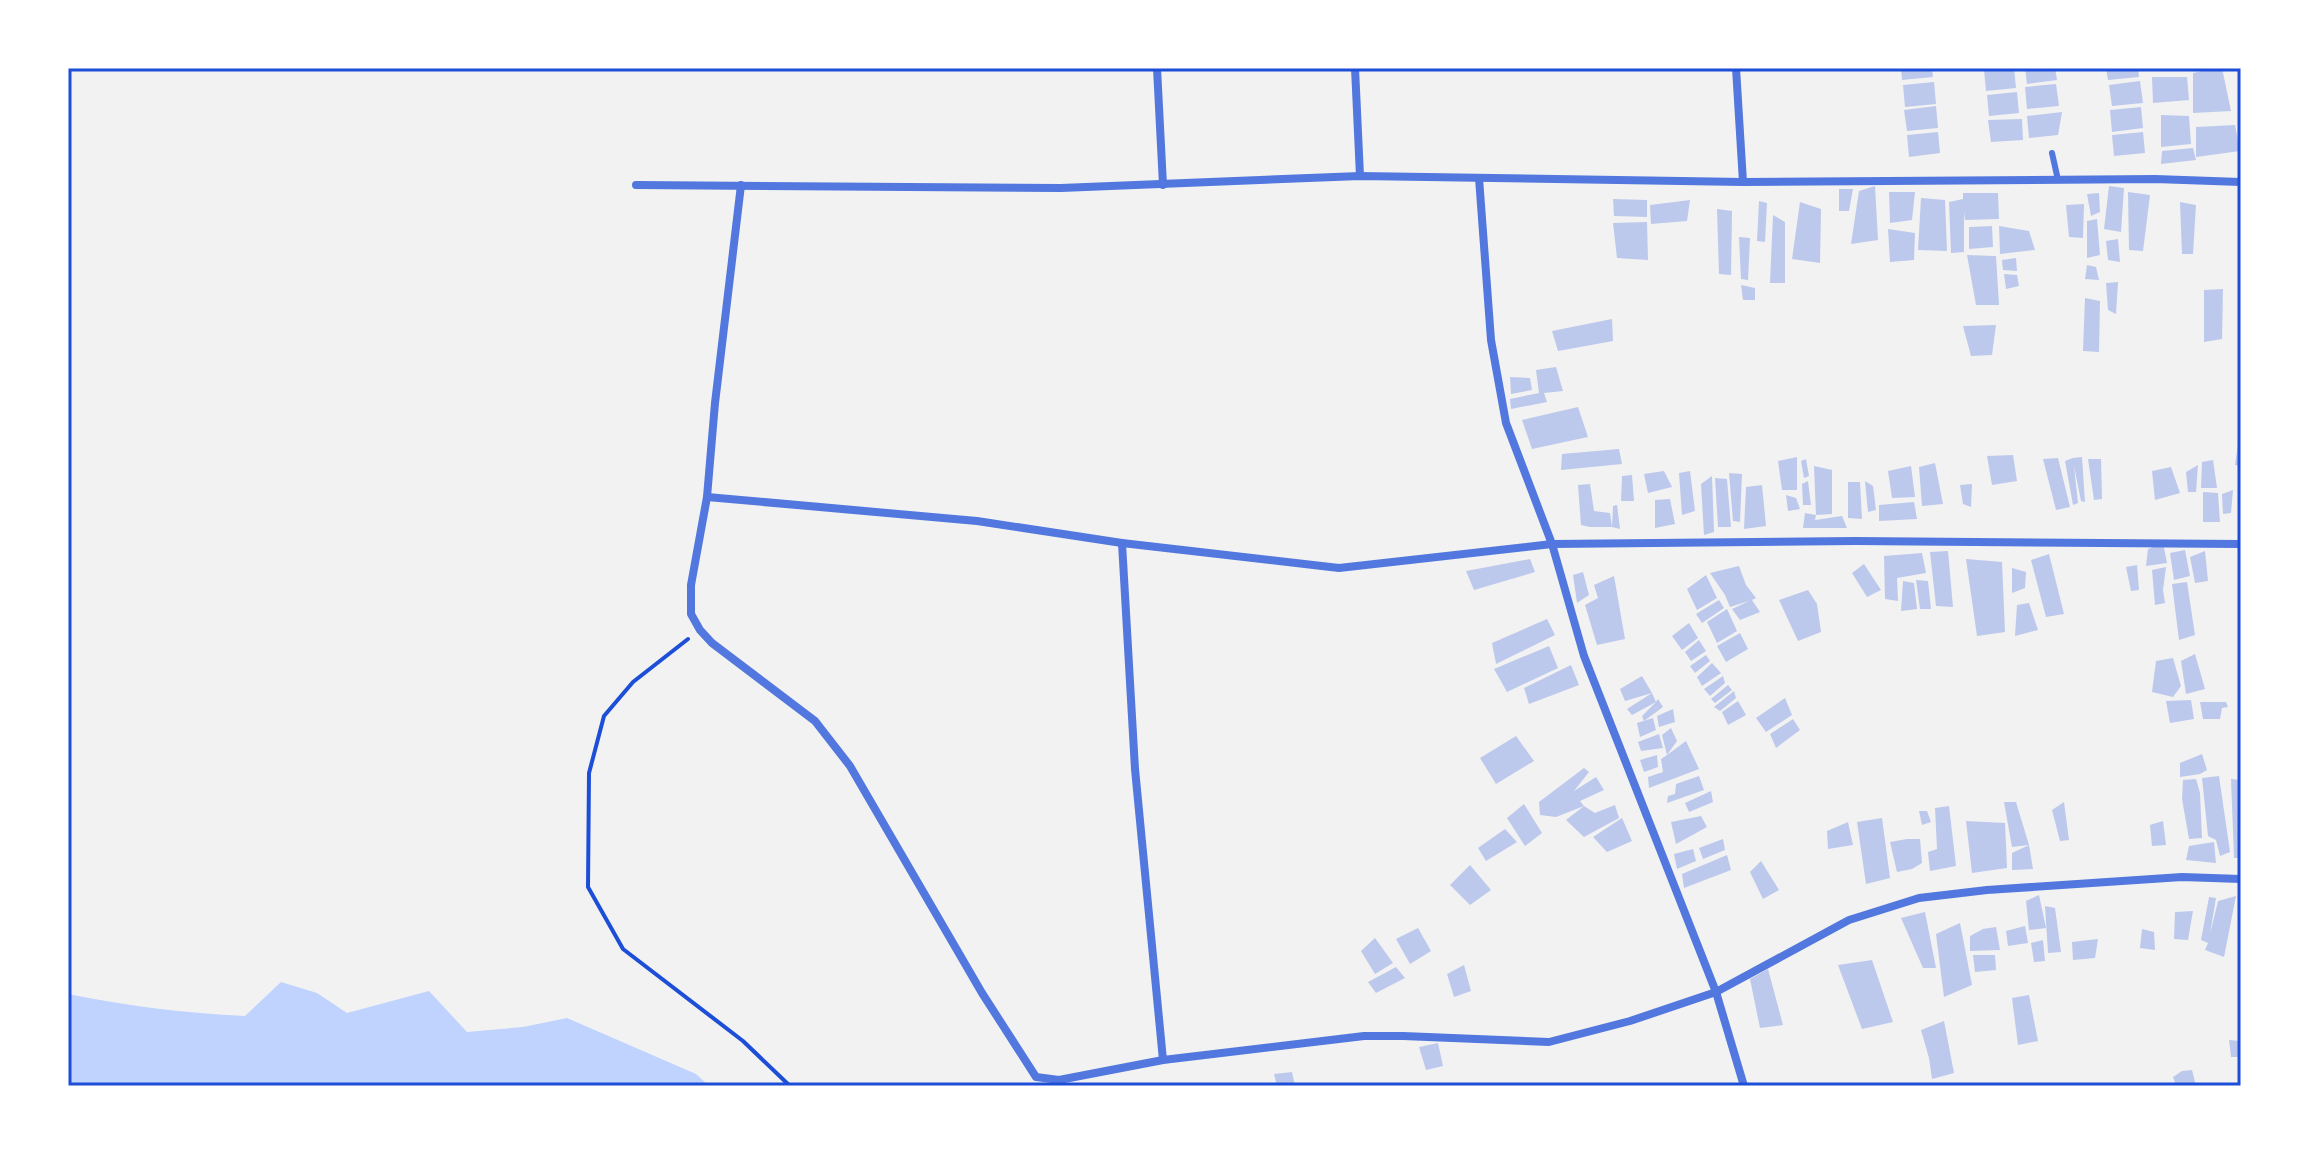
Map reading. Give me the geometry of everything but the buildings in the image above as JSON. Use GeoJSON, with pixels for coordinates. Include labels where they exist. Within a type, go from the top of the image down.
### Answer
{"type":"FeatureCollection","features":[{"type":"Feature","properties":{"kind":"street"},"geometry":{"type":"LineString","coordinates":[[1157,68],[1163,185]]}},
{"type":"Feature","properties":{"kind":"street"},"geometry":{"type":"LineString","coordinates":[[1355,68],[1360,176]]}},
{"type":"Feature","properties":{"kind":"street"},"geometry":{"type":"LineString","coordinates":[[1736,68],[1743,182]]}},
{"type":"Feature","properties":{"kind":"street"},"geometry":{"type":"LineString","coordinates":[[636,185],[1046,188],[1360,176],[1743,182],[2155,179],[2241,182]]}},
{"type":"Feature","properties":{"kind":"street"},"geometry":{"type":"LineString","coordinates":[[1479,178],[1491,340],[1506,423],[1552,544],[1584,656],[1716,992],[1744,1086]]}},
{"type":"Feature","properties":{"kind":"street"},"geometry":{"type":"LineString","coordinates":[[741,185],[707,497],[691,585],[691,614],[712,643],[815,721],[850,766],[982,993],[1036,1077],[1059,1080],[1163,1060],[1364,1036],[1549,1042],[1630,1021],[1716,992],[1849,920],[1919,898],[1987,890],[2182,877],[2241,879]]}},
{"type":"Feature","properties":{"kind":"street"},"geometry":{"type":"LineString","coordinates":[[707,497],[977,521],[1122,543],[1339,568],[1552,544],[1855,541],[2241,544]]}},
{"type":"Feature","properties":{"kind":"street"},"geometry":{"type":"LineString","coordinates":[[1122,543],[1135,769],[1163,1060]]}},
{"type":"Feature","properties":{"kind":"lane"},"geometry":{"type":"LineString","coordinates":[[2052,153],[2058,180]]}},
{"type":"Feature","properties":{"kind":"path"},"geometry":{"type":"LineString","coordinates":[[700,630],[633,682],[604,716],[589,773],[588,887],[623,949],[743,1041],[790,1086]]}},
{"type":"Feature","properties":{"kind":"water"},"geometry":{"type":"Polygon","coordinates":[[[281,982],[317,993],[347,1013],[429,991],[467,1032],[523,1027],[567,1018],[696,1074],[709,1086],[68,1086],[68,994],[156,1008],[245,1016],[281,982]]]}}]}
